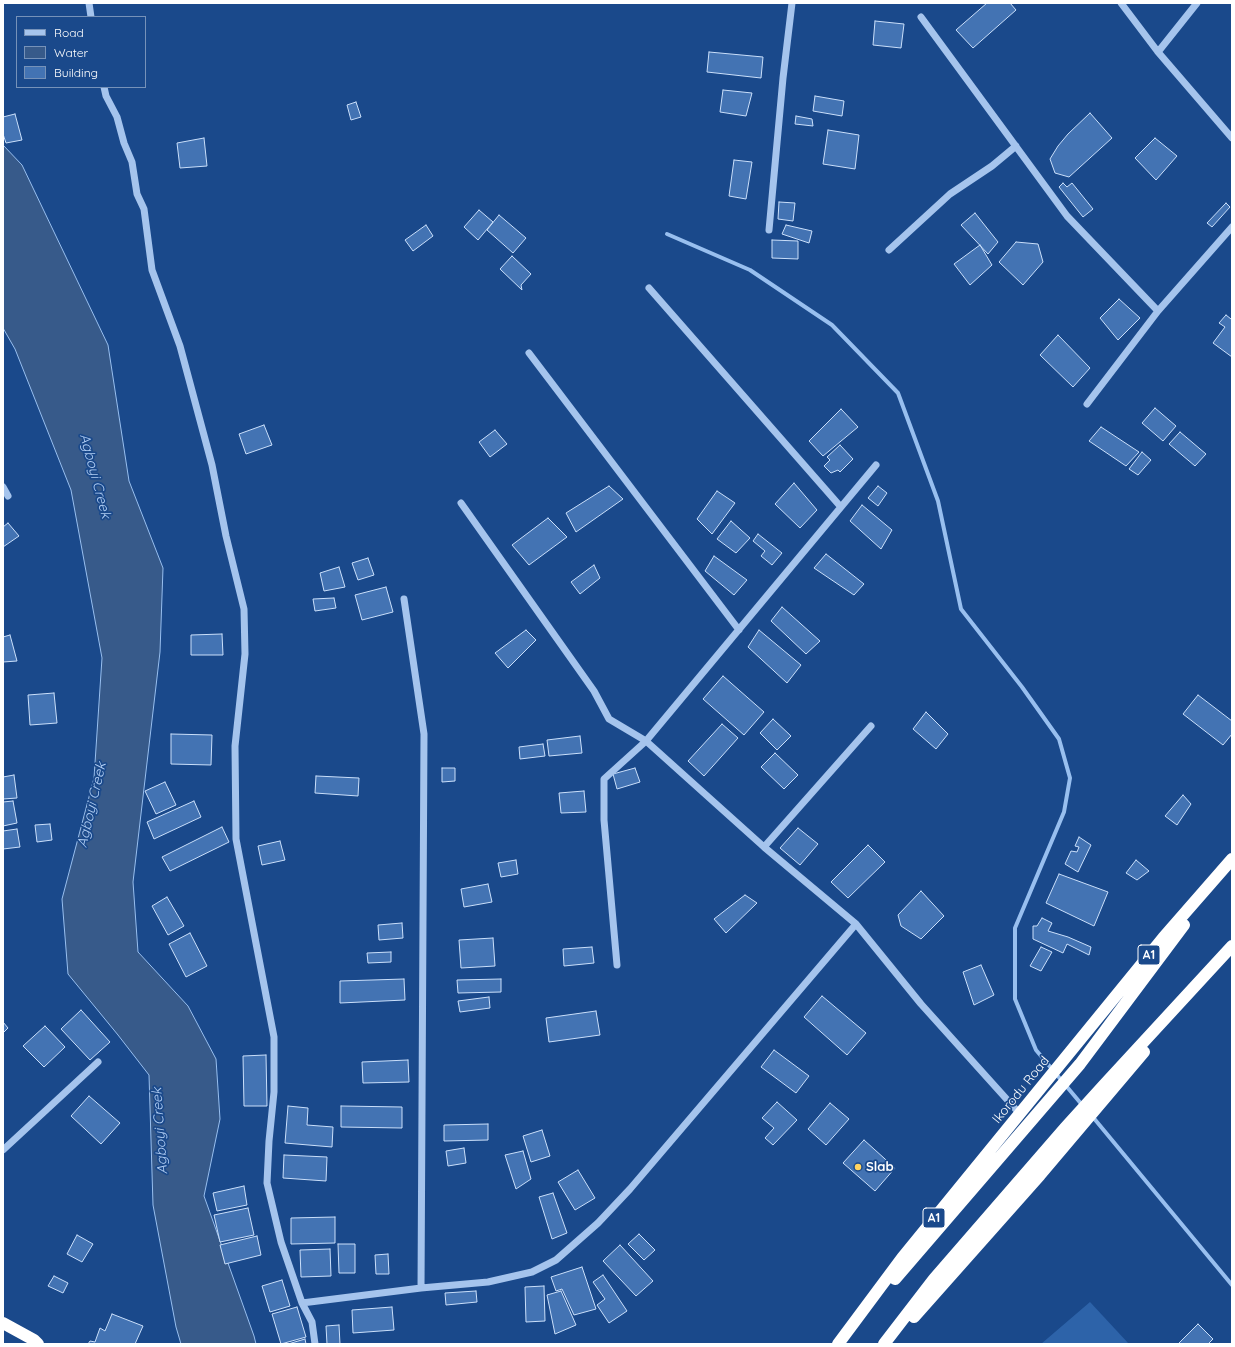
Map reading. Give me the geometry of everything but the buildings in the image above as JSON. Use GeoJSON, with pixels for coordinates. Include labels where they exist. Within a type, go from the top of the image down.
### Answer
{"type":"FeatureCollection","features":[{"type":"Feature","properties":{"kind":"highway","name":"Ikorodu Road"},"geometry":{"type":"LineString","coordinates":[[838,1344],[902,1258],[1163,938],[1232,860]]}},
{"type":"Feature","properties":{"kind":"highway","name":"Ikorodu Road"},"geometry":{"type":"LineString","coordinates":[[838,1344],[1080,1064],[1232,860]]}},
{"type":"Feature","properties":{"kind":"highway"},"geometry":{"type":"LineString","coordinates":[[889,1344],[933,1296],[1106,1089],[1232,946]]}},
{"type":"Feature","properties":{"kind":"highway"},"geometry":{"type":"LineString","coordinates":[[884,1344],[934,1279],[1069,1132]]}},
{"type":"Feature","properties":{"kind":"highway"},"geometry":{"type":"LineString","coordinates":[[3,1323],[38,1343]]}},
{"type":"Feature","properties":{"kind":"street"},"geometry":{"type":"LineString","coordinates":[[89,3],[90,16]]}},
{"type":"Feature","properties":{"kind":"street"},"geometry":{"type":"LineString","coordinates":[[769,230],[783,78],[792,3]]}},
{"type":"Feature","properties":{"kind":"street"},"geometry":{"type":"LineString","coordinates":[[1121,3],[1158,52],[1232,138]]}},
{"type":"Feature","properties":{"kind":"street"},"geometry":{"type":"LineString","coordinates":[[1158,52],[1197,3]]}},
{"type":"Feature","properties":{"kind":"street"},"geometry":{"type":"LineString","coordinates":[[922,17],[1067,216],[1158,312]]}},
{"type":"Feature","properties":{"kind":"street"},"geometry":{"type":"LineString","coordinates":[[104,88],[106,96],[117,117],[124,143],[132,162],[137,194],[144,209],[152,270],[180,346],[212,465],[226,536],[244,609],[245,654],[235,746],[236,839],[274,1037],[274,1092],[269,1141],[267,1183],[281,1242],[302,1303],[312,1322],[315,1344]]}},
{"type":"Feature","properties":{"kind":"street"},"geometry":{"type":"LineString","coordinates":[[889,250],[950,194],[992,166],[1016,146]]}},
{"type":"Feature","properties":{"kind":"street"},"geometry":{"type":"LineString","coordinates":[[1087,404],[1158,312],[1232,227]]}},
{"type":"Feature","properties":{"kind":"street"},"geometry":{"type":"LineString","coordinates":[[649,288],[840,506]]}},
{"type":"Feature","properties":{"kind":"street"},"geometry":{"type":"LineString","coordinates":[[529,353],[739,630]]}},
{"type":"Feature","properties":{"kind":"street"},"geometry":{"type":"LineString","coordinates":[[617,965],[604,820],[604,779],[646,741],[840,506],[876,465]]}},
{"type":"Feature","properties":{"kind":"street"},"geometry":{"type":"LineString","coordinates":[[3,487],[8,496]]}},
{"type":"Feature","properties":{"kind":"street"},"geometry":{"type":"LineString","coordinates":[[461,503],[594,691],[609,719],[646,741],[764,847],[856,924],[922,1004],[1020,1114]]}},
{"type":"Feature","properties":{"kind":"street"},"geometry":{"type":"LineString","coordinates":[[404,599],[424,734],[421,1288]]}},
{"type":"Feature","properties":{"kind":"street"},"geometry":{"type":"LineString","coordinates":[[764,847],[871,726]]}},
{"type":"Feature","properties":{"kind":"street"},"geometry":{"type":"LineString","coordinates":[[302,1303],[421,1288],[488,1282],[532,1272],[556,1260],[598,1223],[630,1189],[856,924]]}},
{"type":"Feature","properties":{"kind":"street"},"geometry":{"type":"LineString","coordinates":[[3,1150],[98,1062]]}},
{"type":"Feature","properties":{"kind":"street"},"geometry":{"type":"LineString","coordinates":[[3,1319],[38,1343]]}},
{"type":"Feature","properties":{"kind":"shaded area"},"geometry":{"type":"Polygon","coordinates":[[[1090,1302],[1129,1344],[1041,1344],[1090,1302]]]}},
{"type":"Feature","properties":{"kind":"water","name":"Agboyi Creek"},"geometry":{"type":"Polygon","coordinates":[[[3,145],[22,165],[108,345],[129,481],[163,568],[160,652],[133,882],[138,952],[188,1006],[216,1059],[220,1119],[204,1196],[256,1344],[181,1344],[176,1327],[153,1205],[149,1075],[68,974],[62,899],[94,778],[102,658],[71,490],[15,349],[3,328],[3,145]]]}},
{"type":"Feature","properties":{"kind":"waterway"},"geometry":{"type":"LineString","coordinates":[[667,234],[750,270],[832,325],[898,393],[938,501],[961,609],[1022,687],[1059,739],[1070,778],[1064,812],[1015,928],[1015,999],[1036,1050],[1083,1106]]}},
{"type":"Feature","properties":{"kind":"waterway"},"geometry":{"type":"LineString","coordinates":[[1092,1116],[1232,1285]]}},
{"type":"Feature","properties":{"kind":"place","name":"Slab"},"geometry":{"type":"Point","coordinates":[858,1167]}}]}
